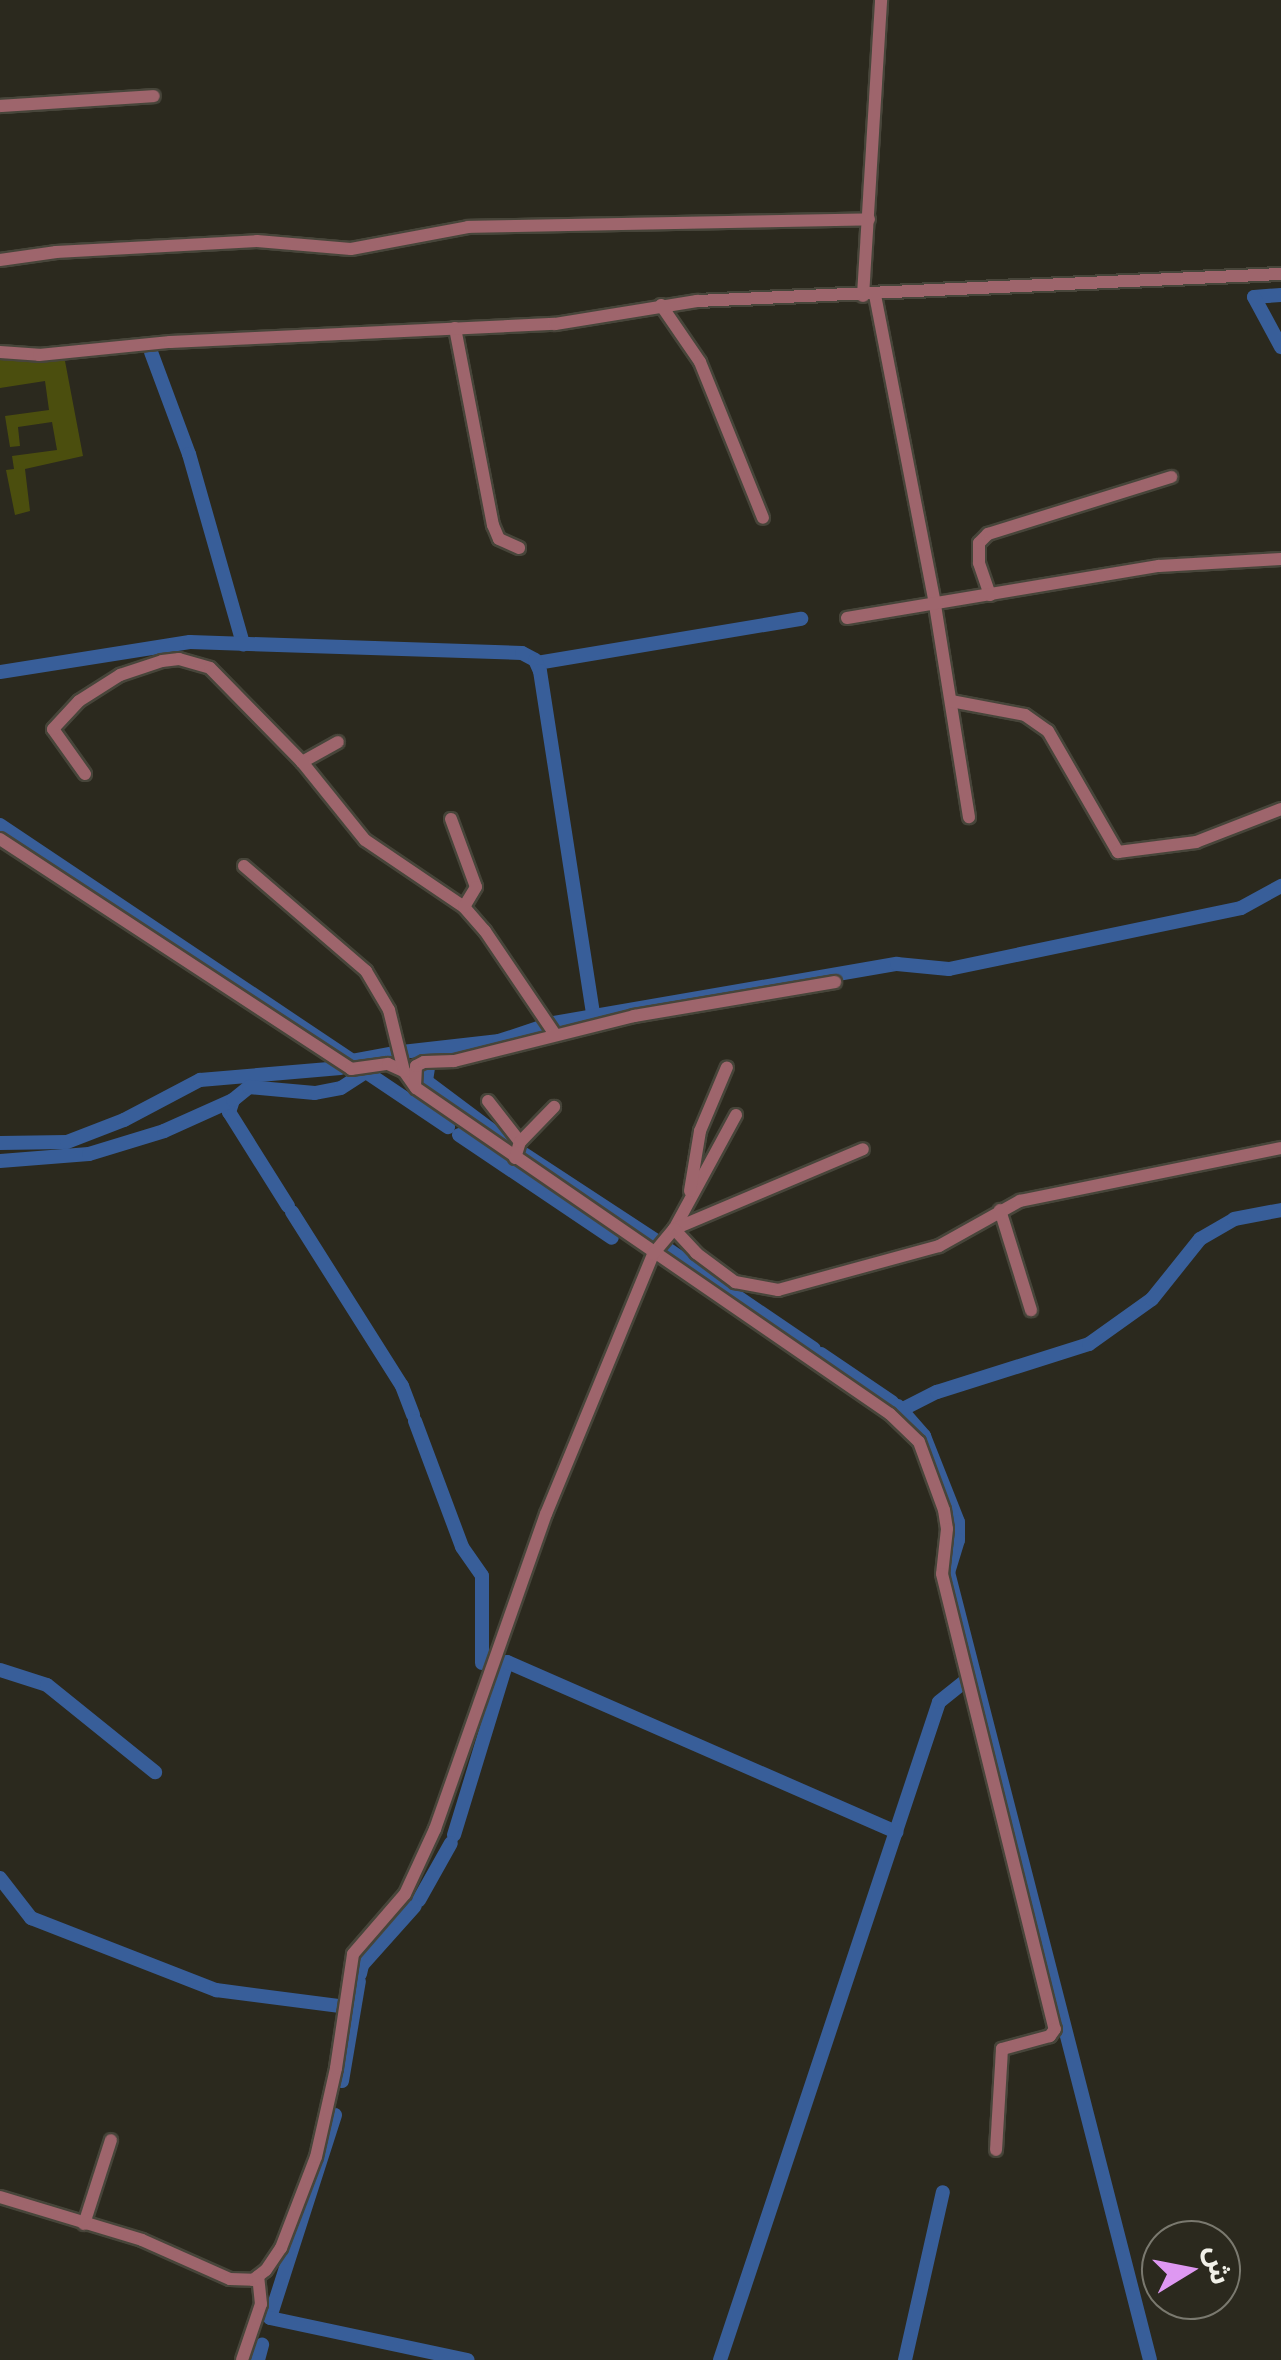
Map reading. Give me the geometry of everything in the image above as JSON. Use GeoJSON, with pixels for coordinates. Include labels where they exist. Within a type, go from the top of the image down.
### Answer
{"type":"FeatureCollection","features":[{"type":"Feature","properties":{"kind":"street"},"geometry":{"type":"LineString","coordinates":[[881,0],[869,219],[869,296],[936,605],[969,817]]}},
{"type":"Feature","properties":{"kind":"street"},"geometry":{"type":"LineString","coordinates":[[0,106],[154,96]]}},
{"type":"Feature","properties":{"kind":"street"},"geometry":{"type":"LineString","coordinates":[[0,260],[56,252],[257,242],[351,249],[468,227],[869,219]]}},
{"type":"Feature","properties":{"kind":"street"},"geometry":{"type":"LineString","coordinates":[[0,352],[39,356],[170,342],[555,324],[661,305],[1281,274]]}},
{"type":"Feature","properties":{"kind":"street"},"geometry":{"type":"LineString","coordinates":[[661,305],[700,362],[763,518]]}},
{"type":"Feature","properties":{"kind":"street"},"geometry":{"type":"LineString","coordinates":[[456,328],[493,525],[499,539],[519,548]]}},
{"type":"Feature","properties":{"kind":"street"},"geometry":{"type":"LineString","coordinates":[[990,595],[979,563],[978,543],[988,534],[1171,476]]}},
{"type":"Feature","properties":{"kind":"street"},"geometry":{"type":"LineString","coordinates":[[847,618],[1159,566],[1281,558]]}},
{"type":"Feature","properties":{"kind":"street"},"geometry":{"type":"LineString","coordinates":[[85,774],[53,729],[79,701],[120,675],[179,659],[210,668],[302,762],[366,840],[464,908],[486,931],[554,1033]]}},
{"type":"Feature","properties":{"kind":"street"},"geometry":{"type":"LineString","coordinates":[[952,701],[1026,714],[1048,732],[1118,852],[1196,842],[1281,808]]}},
{"type":"Feature","properties":{"kind":"street"},"geometry":{"type":"LineString","coordinates":[[302,762],[338,742]]}},
{"type":"Feature","properties":{"kind":"street"},"geometry":{"type":"LineString","coordinates":[[450,819],[476,887],[464,908]]}},
{"type":"Feature","properties":{"kind":"street"},"geometry":{"type":"LineString","coordinates":[[0,839],[351,1069],[388,1064],[404,1071]]}},
{"type":"Feature","properties":{"kind":"street"},"geometry":{"type":"LineString","coordinates":[[244,866],[366,971],[389,1010],[404,1071],[416,1088],[652,1254],[890,1414],[919,1442],[944,1510],[947,1529],[942,1574],[1055,2029],[1050,2036],[1002,2048],[996,2150]]}},
{"type":"Feature","properties":{"kind":"street"},"geometry":{"type":"LineString","coordinates":[[416,1088],[416,1066],[424,1062],[454,1061],[554,1033],[835,982]]}},
{"type":"Feature","properties":{"kind":"street"},"geometry":{"type":"LineString","coordinates":[[688,1203],[700,1131],[727,1067]]}},
{"type":"Feature","properties":{"kind":"street"},"geometry":{"type":"LineString","coordinates":[[488,1101],[520,1142]]}},
{"type":"Feature","properties":{"kind":"street"},"geometry":{"type":"LineString","coordinates":[[515,1158],[520,1142],[554,1107]]}},
{"type":"Feature","properties":{"kind":"street"},"geometry":{"type":"LineString","coordinates":[[0,2197],[142,2240],[230,2279],[258,2276],[280,2248],[316,2157],[336,2068],[353,1954],[406,1894],[435,1829],[546,1514],[652,1254],[674,1229],[736,1115]]}},
{"type":"Feature","properties":{"kind":"street"},"geometry":{"type":"LineString","coordinates":[[674,1229],[696,1253],[735,1282],[778,1290],[938,1246],[1000,1210],[1055,1193],[1281,1148]]}},
{"type":"Feature","properties":{"kind":"street"},"geometry":{"type":"LineString","coordinates":[[674,1229],[863,1149]]}},
{"type":"Feature","properties":{"kind":"street"},"geometry":{"type":"LineString","coordinates":[[1000,1210],[1031,1310]]}},
{"type":"Feature","properties":{"kind":"street"},"geometry":{"type":"LineString","coordinates":[[84,2224],[111,2140]]}},
{"type":"Feature","properties":{"kind":"street"},"geometry":{"type":"LineString","coordinates":[[242,2360],[262,2304],[258,2276]]}},
{"type":"Feature","properties":{"kind":"shaded area"},"geometry":{"type":"Polygon","coordinates":[[[0,360],[65,361],[83,456],[25,469],[30,511],[15,515],[6,470],[14,469],[12,456],[57,450],[52,422],[18,427],[20,446],[10,447],[5,416],[49,410],[45,381],[0,388],[0,360]]]}},
{"type":"Feature","properties":{"kind":"waterway"},"geometry":{"type":"LineString","coordinates":[[1281,295],[1254,297],[1281,347]]}},
{"type":"Feature","properties":{"kind":"waterway"},"geometry":{"type":"LineString","coordinates":[[151,352],[189,454],[243,644]]}},
{"type":"Feature","properties":{"kind":"waterway"},"geometry":{"type":"LineString","coordinates":[[537,663],[801,619]]}},
{"type":"Feature","properties":{"kind":"waterway"},"geometry":{"type":"LineString","coordinates":[[0,672],[190,642],[522,653],[535,660],[540,671],[593,1015]]}},
{"type":"Feature","properties":{"kind":"waterway"},"geometry":{"type":"LineString","coordinates":[[0,825],[352,1061],[395,1053]]}},
{"type":"Feature","properties":{"kind":"waterway"},"geometry":{"type":"LineString","coordinates":[[554,1023],[897,964],[949,969],[1241,908],[1281,886]]}},
{"type":"Feature","properties":{"kind":"waterway"},"geometry":{"type":"LineString","coordinates":[[402,1052],[499,1041],[544,1026]]}},
{"type":"Feature","properties":{"kind":"waterway"},"geometry":{"type":"LineString","coordinates":[[0,1143],[67,1142],[124,1120],[200,1080],[340,1068]]}},
{"type":"Feature","properties":{"kind":"waterway"},"geometry":{"type":"LineString","coordinates":[[428,1068],[426,1081],[514,1147]]}},
{"type":"Feature","properties":{"kind":"waterway"},"geometry":{"type":"LineString","coordinates":[[0,1161],[89,1154],[164,1131],[233,1100],[249,1087],[315,1093],[341,1088],[366,1072],[448,1127]]}},
{"type":"Feature","properties":{"kind":"waterway"},"geometry":{"type":"LineString","coordinates":[[233,1100],[229,1112],[288,1206]]}},
{"type":"Feature","properties":{"kind":"waterway"},"geometry":{"type":"LineString","coordinates":[[459,1135],[612,1238]]}},
{"type":"Feature","properties":{"kind":"waterway"},"geometry":{"type":"LineString","coordinates":[[524,1154],[655,1240]]}},
{"type":"Feature","properties":{"kind":"waterway"},"geometry":{"type":"LineString","coordinates":[[903,1409],[937,1392],[1089,1344],[1152,1299],[1200,1239],[1234,1219],[1281,1210]]}},
{"type":"Feature","properties":{"kind":"waterway"},"geometry":{"type":"LineString","coordinates":[[292,1212],[402,1386],[413,1415]]}},
{"type":"Feature","properties":{"kind":"waterway"},"geometry":{"type":"LineString","coordinates":[[666,1248],[814,1349]]}},
{"type":"Feature","properties":{"kind":"waterway"},"geometry":{"type":"LineString","coordinates":[[821,1354],[892,1402]]}},
{"type":"Feature","properties":{"kind":"waterway"},"geometry":{"type":"LineString","coordinates":[[898,1406],[924,1436],[958,1522],[958,1540],[948,1572],[1150,2360]]}},
{"type":"Feature","properties":{"kind":"waterway"},"geometry":{"type":"LineString","coordinates":[[415,1421],[462,1547],[482,1576],[482,1663]]}},
{"type":"Feature","properties":{"kind":"waterway"},"geometry":{"type":"LineString","coordinates":[[454,1835],[507,1662],[896,1832]]}},
{"type":"Feature","properties":{"kind":"waterway"},"geometry":{"type":"LineString","coordinates":[[0,1670],[47,1685],[155,1772]]}},
{"type":"Feature","properties":{"kind":"waterway"},"geometry":{"type":"LineString","coordinates":[[720,2360],[939,1702],[974,1674]]}},
{"type":"Feature","properties":{"kind":"waterway"},"geometry":{"type":"LineString","coordinates":[[419,1900],[451,1843]]}},
{"type":"Feature","properties":{"kind":"waterway"},"geometry":{"type":"LineString","coordinates":[[0,1878],[31,1918],[216,1990],[354,2008]]}},
{"type":"Feature","properties":{"kind":"waterway"},"geometry":{"type":"LineString","coordinates":[[360,1974],[362,1965],[415,1906]]}},
{"type":"Feature","properties":{"kind":"waterway"},"geometry":{"type":"LineString","coordinates":[[342,2081],[359,1981]]}},
{"type":"Feature","properties":{"kind":"waterway"},"geometry":{"type":"LineString","coordinates":[[335,2115],[270,2318],[468,2360]]}},
{"type":"Feature","properties":{"kind":"waterway"},"geometry":{"type":"LineString","coordinates":[[905,2360],[943,2192]]}},
{"type":"Feature","properties":{"kind":"waterway"},"geometry":{"type":"LineString","coordinates":[[258,2360],[262,2345]]}}]}
